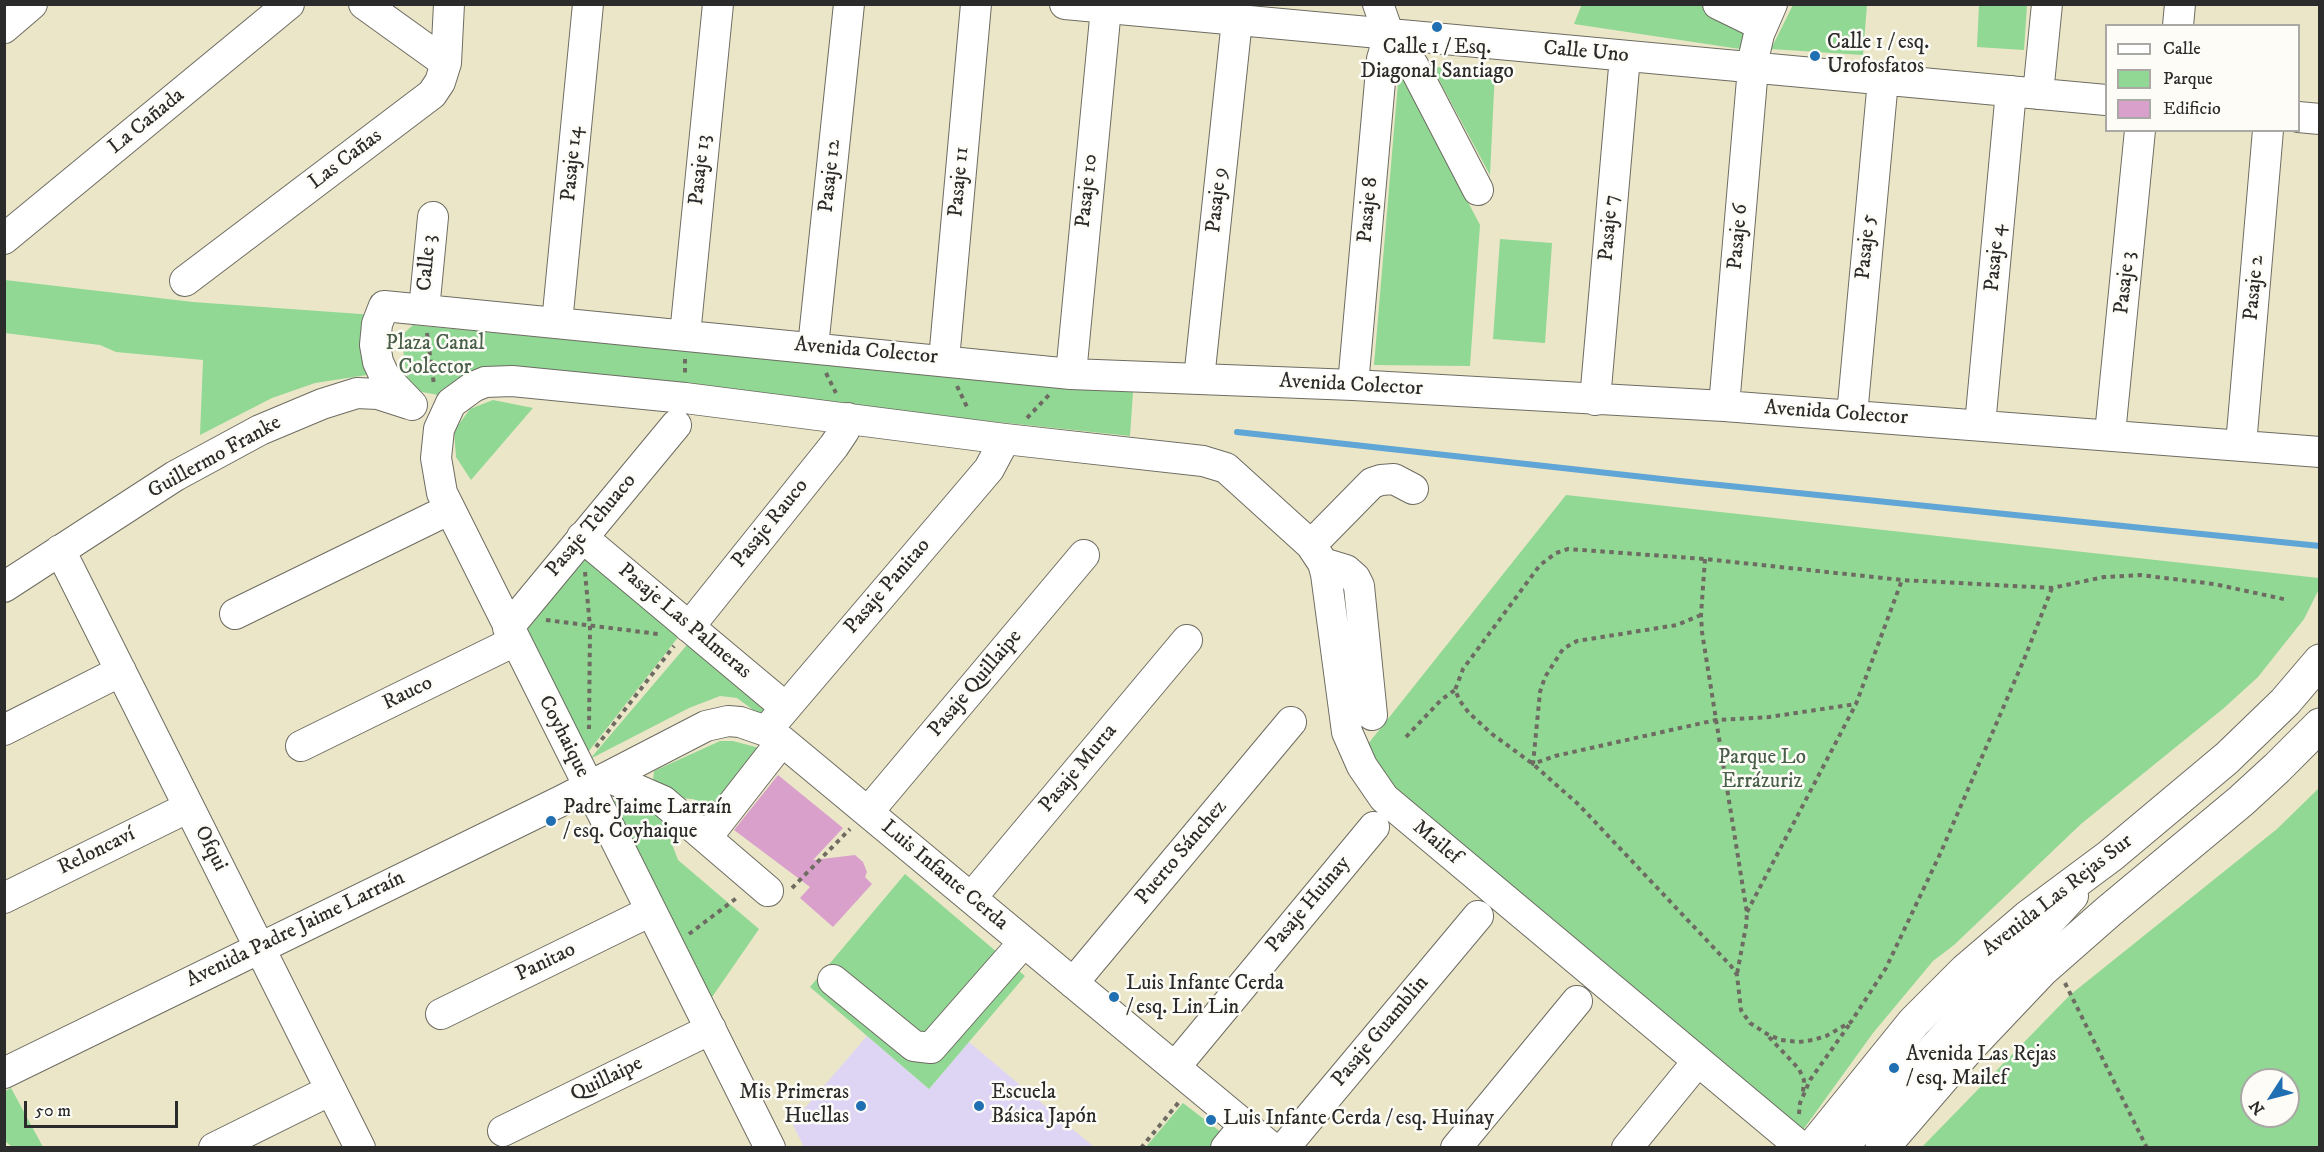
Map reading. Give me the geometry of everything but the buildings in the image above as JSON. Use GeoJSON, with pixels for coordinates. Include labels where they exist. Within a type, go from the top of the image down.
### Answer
{"type":"FeatureCollection","features":[{"type":"Feature","properties":{"kind":"main road","name":"Avenida Las Rejas Sur"},"geometry":{"type":"LineString","coordinates":[[1801,1144],[1914,1022],[1966,970],[2028,917],[2110,856],[2207,776],[2254,734],[2285,702],[2319,661]]}},
{"type":"Feature","properties":{"kind":"main road","name":"Avenida Las Rejas Sur"},"geometry":{"type":"LineString","coordinates":[[1882,1148],[1970,1046],[2043,969],[2241,801],[2277,768],[2319,724]]}},
{"type":"Feature","properties":{"kind":"street"},"geometry":{"type":"LineString","coordinates":[[4,28],[32,4]]}},
{"type":"Feature","properties":{"kind":"street","name":"La Cañada"},"geometry":{"type":"LineString","coordinates":[[4,239],[289,4]]}},
{"type":"Feature","properties":{"kind":"street"},"geometry":{"type":"LineString","coordinates":[[364,4],[446,63]]}},
{"type":"Feature","properties":{"kind":"street","name":"Las Cañas"},"geometry":{"type":"LineString","coordinates":[[185,281],[432,94],[440,82],[446,63],[449,4]]}},
{"type":"Feature","properties":{"kind":"street","name":"Pasaje 14"},"geometry":{"type":"LineString","coordinates":[[557,323],[588,4]]}},
{"type":"Feature","properties":{"kind":"street","name":"Pasaje 13"},"geometry":{"type":"LineString","coordinates":[[685,335],[718,4]]}},
{"type":"Feature","properties":{"kind":"street","name":"Pasaje 12"},"geometry":{"type":"LineString","coordinates":[[813,347],[849,4]]}},
{"type":"Feature","properties":{"kind":"street","name":"Pasaje 11"},"geometry":{"type":"LineString","coordinates":[[944,360],[976,4]]}},
{"type":"Feature","properties":{"kind":"street","name":"Calle Uno"},"geometry":{"type":"LineString","coordinates":[[1065,4],[2105,100]]}},
{"type":"Feature","properties":{"kind":"street"},"geometry":{"type":"LineString","coordinates":[[1378,4],[1389,35],[1413,65],[1478,190]]}},
{"type":"Feature","properties":{"kind":"street"},"geometry":{"type":"LineString","coordinates":[[1718,4],[1763,13]]}},
{"type":"Feature","properties":{"kind":"street","name":"Pasaje 4"},"geometry":{"type":"LineString","coordinates":[[1980,425],[2024,92],[2047,4]]}},
{"type":"Feature","properties":{"kind":"street"},"geometry":{"type":"LineString","coordinates":[[2178,24],[2180,4]]}},
{"type":"Feature","properties":{"kind":"street","name":"Pasaje 10"},"geometry":{"type":"LineString","coordinates":[[1071,374],[1106,8]]}},
{"type":"Feature","properties":{"kind":"street","name":"Pasaje 6"},"geometry":{"type":"LineString","coordinates":[[1724,406],[1753,68],[1763,13]]}},
{"type":"Feature","properties":{"kind":"street","name":"Pasaje 9"},"geometry":{"type":"LineString","coordinates":[[1199,379],[1237,20]]}},
{"type":"Feature","properties":{"kind":"street","name":"Pasaje 8"},"geometry":{"type":"LineString","coordinates":[[1353,385],[1382,59],[1389,35]]}},
{"type":"Feature","properties":{"kind":"street","name":"Pasaje 7"},"geometry":{"type":"LineString","coordinates":[[1595,400],[1625,56]]}},
{"type":"Feature","properties":{"kind":"street","name":"Pasaje 5"},"geometry":{"type":"LineString","coordinates":[[1852,415],[1883,80]]}},
{"type":"Feature","properties":{"kind":"street"},"geometry":{"type":"LineString","coordinates":[[2300,117],[2319,119]]}},
{"type":"Feature","properties":{"kind":"street","name":"Pasaje 3"},"geometry":{"type":"LineString","coordinates":[[2110,434],[2140,132]]}},
{"type":"Feature","properties":{"kind":"street","name":"Pasaje 2"},"geometry":{"type":"LineString","coordinates":[[2241,445],[2268,132]]}},
{"type":"Feature","properties":{"kind":"street","name":"Calle 3"},"geometry":{"type":"LineString","coordinates":[[424,310],[433,217]]}},
{"type":"Feature","properties":{"kind":"street","name":"Avenida Colector"},"geometry":{"type":"LineString","coordinates":[[431,411],[385,377],[378,362],[375,345],[377,324],[384,306],[1071,374],[1353,385],[1724,406],[2110,434],[2319,452]]}},
{"type":"Feature","properties":{"kind":"street"},"geometry":{"type":"LineString","coordinates":[[431,411],[451,403],[473,387],[498,381],[685,398],[994,438],[1203,461],[1219,465],[1232,473],[1317,554],[1346,570],[1359,586],[1372,715]]}},
{"type":"Feature","properties":{"kind":"street","name":"Guillermo Franke"},"geometry":{"type":"LineString","coordinates":[[4,587],[175,476],[260,430],[312,408],[357,393],[378,394],[431,411]]}},
{"type":"Feature","properties":{"kind":"street","name":"Coyhaique"},"geometry":{"type":"LineString","coordinates":[[431,411],[439,429],[436,458],[438,476],[448,510],[598,782],[651,911],[770,1147]]}},
{"type":"Feature","properties":{"kind":"street","name":"Pasaje Rauco"},"geometry":{"type":"LineString","coordinates":[[685,632],[834,446],[844,431],[848,418]]}},
{"type":"Feature","properties":{"kind":"street","name":"Pasaje Tehuaco"},"geometry":{"type":"LineString","coordinates":[[513,628],[582,537],[676,425]]}},
{"type":"Feature","properties":{"kind":"street","name":"Pasaje Panitao"},"geometry":{"type":"LineString","coordinates":[[707,837],[774,736],[785,707],[989,469],[994,438]]}},
{"type":"Feature","properties":{"kind":"street"},"geometry":{"type":"LineString","coordinates":[[1317,554],[1372,483],[1394,479],[1413,489]]}},
{"type":"Feature","properties":{"kind":"street"},"geometry":{"type":"LineString","coordinates":[[235,614],[448,510]]}},
{"type":"Feature","properties":{"kind":"street","name":"Pasaje Las Palmeras"},"geometry":{"type":"LineString","coordinates":[[582,537],[685,632],[785,707]]}},
{"type":"Feature","properties":{"kind":"street","name":"Ofqui"},"geometry":{"type":"LineString","coordinates":[[60,550],[360,1148]]}},
{"type":"Feature","properties":{"kind":"street","name":"Mailef"},"geometry":{"type":"LineString","coordinates":[[1317,554],[1326,574],[1347,732],[1362,766],[1384,798],[1698,1061],[1801,1144]]}},
{"type":"Feature","properties":{"kind":"street","name":"Pasaje Quillaipe"},"geometry":{"type":"LineString","coordinates":[[868,812],[1084,555]]}},
{"type":"Feature","properties":{"kind":"street","name":"Rauco"},"geometry":{"type":"LineString","coordinates":[[301,746],[513,628]]}},
{"type":"Feature","properties":{"kind":"street","name":"Pasaje Murta"},"geometry":{"type":"LineString","coordinates":[[971,898],[1186,640]]}},
{"type":"Feature","properties":{"kind":"street"},"geometry":{"type":"LineString","coordinates":[[4,730],[121,671]]}},
{"type":"Feature","properties":{"kind":"street","name":"Luis Infante Cerda"},"geometry":{"type":"LineString","coordinates":[[598,782],[706,726],[717,723],[740,722],[774,736],[1185,1075],[1235,1136],[1272,1148]]}},
{"type":"Feature","properties":{"kind":"street","name":"Puerto Sánchez"},"geometry":{"type":"LineString","coordinates":[[1073,983],[1291,723]]}},
{"type":"Feature","properties":{"kind":"street"},"geometry":{"type":"LineString","coordinates":[[598,782],[663,801],[768,891]]}},
{"type":"Feature","properties":{"kind":"street","name":"Avenida Padre Jaime Larraín"},"geometry":{"type":"LineString","coordinates":[[4,1073],[598,782]]}},
{"type":"Feature","properties":{"kind":"street","name":"Reloncaví"},"geometry":{"type":"LineString","coordinates":[[4,898],[189,807]]}},
{"type":"Feature","properties":{"kind":"street","name":"Pasaje Huinay"},"geometry":{"type":"LineString","coordinates":[[1185,1075],[1374,826]]}},
{"type":"Feature","properties":{"kind":"street"},"geometry":{"type":"LineString","coordinates":[[1842,1148],[1965,1016],[2035,935],[2110,856]]}},
{"type":"Feature","properties":{"kind":"street","name":"Panitao"},"geometry":{"type":"LineString","coordinates":[[441,1014],[651,911]]}},
{"type":"Feature","properties":{"kind":"street","name":"Pasaje Guamblin"},"geometry":{"type":"LineString","coordinates":[[1284,1148],[1478,916]]}},
{"type":"Feature","properties":{"kind":"street"},"geometry":{"type":"LineString","coordinates":[[833,980],[914,1046],[931,1048],[1024,942]]}},
{"type":"Feature","properties":{"kind":"street"},"geometry":{"type":"LineString","coordinates":[[1456,1148],[1578,1001]]}},
{"type":"Feature","properties":{"kind":"street","name":"Quillaipe"},"geometry":{"type":"LineString","coordinates":[[503,1131],[711,1029]]}},
{"type":"Feature","properties":{"kind":"street"},"geometry":{"type":"LineString","coordinates":[[1627,1148],[1698,1061]]}},
{"type":"Feature","properties":{"kind":"street"},"geometry":{"type":"LineString","coordinates":[[214,1148],[331,1090]]}},
{"type":"Feature","properties":{"kind":"path"},"geometry":{"type":"LineString","coordinates":[[424,310],[431,411]]}},
{"type":"Feature","properties":{"kind":"path"},"geometry":{"type":"LineString","coordinates":[[813,347],[848,418]]}},
{"type":"Feature","properties":{"kind":"path"},"geometry":{"type":"LineString","coordinates":[[944,360],[994,438],[1071,374]]}},
{"type":"Feature","properties":{"kind":"path"},"geometry":{"type":"LineString","coordinates":[[582,537],[590,627],[589,733]]}},
{"type":"Feature","properties":{"kind":"path"},"geometry":{"type":"LineString","coordinates":[[1406,737],[1441,700],[1455,690],[1463,669],[1540,565],[1556,553],[1568,549],[1706,559],[1902,580],[2052,588],[2104,577],[2140,575],[2214,584],[2288,600]]}},
{"type":"Feature","properties":{"kind":"path"},"geometry":{"type":"LineString","coordinates":[[1706,559],[1701,615],[1704,654],[1747,913],[1737,975],[1741,1010],[1750,1023],[1767,1034],[1781,1040],[1799,1042],[1826,1036],[1851,1022]]}},
{"type":"Feature","properties":{"kind":"path"},"geometry":{"type":"LineString","coordinates":[[1747,913],[1856,704],[1902,580]]}},
{"type":"Feature","properties":{"kind":"path"},"geometry":{"type":"LineString","coordinates":[[1803,1093],[1878,983],[1912,916],[2025,657],[2052,588]]}},
{"type":"Feature","properties":{"kind":"path"},"geometry":{"type":"LineString","coordinates":[[1533,764],[1540,692],[1545,677],[1563,649],[1577,641],[1677,625],[1701,615]]}},
{"type":"Feature","properties":{"kind":"path"},"geometry":{"type":"LineString","coordinates":[[513,628],[590,627],[685,632]]}},
{"type":"Feature","properties":{"kind":"path"},"geometry":{"type":"LineString","coordinates":[[596,747],[685,632]]}},
{"type":"Feature","properties":{"kind":"path"},"geometry":{"type":"LineString","coordinates":[[1455,690],[1469,713],[1580,805],[1717,950],[1737,975]]}},
{"type":"Feature","properties":{"kind":"path"},"geometry":{"type":"LineString","coordinates":[[1533,764],[1555,756],[1716,720],[1768,717],[1856,704]]}},
{"type":"Feature","properties":{"kind":"path"},"geometry":{"type":"LineString","coordinates":[[2065,982],[2147,1148]]}},
{"type":"Feature","properties":{"kind":"path"},"geometry":{"type":"LineString","coordinates":[[1767,1034],[1799,1069],[1804,1080],[1798,1120],[1801,1144]]}},
{"type":"Feature","properties":{"kind":"path"},"geometry":{"type":"LineString","coordinates":[[1141,1148],[1185,1075]]}},
{"type":"Feature","properties":{"kind":"shaded area"},"geometry":{"type":"Polygon","coordinates":[[[867,1036],[929,1089],[969,1042],[1094,1147],[804,1147],[792,1123],[867,1036]]]}},
{"type":"Feature","properties":{"kind":"green space"},"geometry":{"type":"Polygon","coordinates":[[[1582,4],[1707,5],[1748,21],[1740,49],[1574,24],[1582,4]]]}},
{"type":"Feature","properties":{"kind":"green space"},"geometry":{"type":"Polygon","coordinates":[[[1793,5],[1867,5],[1863,55],[1771,49],[1793,5]]]}},
{"type":"Feature","properties":{"kind":"green space"},"geometry":{"type":"Polygon","coordinates":[[[1979,5],[2027,5],[2024,50],[1977,47],[1979,5]]]}},
{"type":"Feature","properties":{"kind":"green space"},"geometry":{"type":"Polygon","coordinates":[[[1432,67],[1495,70],[1490,175],[1432,67]]]}},
{"type":"Feature","properties":{"kind":"green space"},"geometry":{"type":"Polygon","coordinates":[[[1399,71],[1480,225],[1470,366],[1374,365],[1399,71]]]}},
{"type":"Feature","properties":{"kind":"green space"},"geometry":{"type":"Polygon","coordinates":[[[1500,239],[1552,243],[1545,343],[1493,339],[1500,239]]]}},
{"type":"Feature","properties":{"kind":"green space","name":"Plaza Canal Colector"},"geometry":{"type":"Polygon","coordinates":[[[5,280],[193,302],[374,315],[364,332],[367,375],[315,383],[272,398],[200,435],[203,360],[116,352],[100,345],[5,333],[5,280]]]}},
{"type":"Feature","properties":{"kind":"green space","name":"Plaza Canal Colector"},"geometry":{"type":"Polygon","coordinates":[[[413,325],[1133,392],[1130,436],[486,368],[467,373],[438,395],[417,391],[407,377],[401,336],[413,325]]]}},
{"type":"Feature","properties":{"kind":"green space"},"geometry":{"type":"Polygon","coordinates":[[[493,400],[533,408],[471,480],[456,457],[454,431],[470,409],[493,400]]]}},
{"type":"Feature","properties":{"kind":"green space","name":"Parque Lo Errázuriz"},"geometry":{"type":"Polygon","coordinates":[[[1566,495],[2319,578],[2319,589],[2304,619],[2258,677],[2224,708],[2081,824],[1954,945],[1933,961],[1873,1033],[1800,1134],[1394,795],[1364,749],[1566,495]]]}},
{"type":"Feature","properties":{"kind":"green space"},"geometry":{"type":"Polygon","coordinates":[[[589,551],[683,631],[585,756],[524,634],[589,551]]]}},
{"type":"Feature","properties":{"kind":"green space"},"geometry":{"type":"Polygon","coordinates":[[[692,639],[779,707],[768,721],[737,698],[720,696],[689,708],[590,759],[692,639]]]}},
{"type":"Feature","properties":{"kind":"green space"},"geometry":{"type":"Polygon","coordinates":[[[720,741],[733,741],[767,750],[716,808],[693,799],[664,797],[653,781],[654,771],[720,741]]]}},
{"type":"Feature","properties":{"kind":"green space"},"geometry":{"type":"Polygon","coordinates":[[[2319,788],[2319,1147],[1922,1147],[2070,995],[2277,829],[2319,788]]]}},
{"type":"Feature","properties":{"kind":"green space"},"geometry":{"type":"Polygon","coordinates":[[[615,793],[657,804],[678,860],[759,929],[710,1000],[612,808],[615,793]]]}},
{"type":"Feature","properties":{"kind":"green space"},"geometry":{"type":"Polygon","coordinates":[[[905,874],[1025,976],[929,1089],[810,987],[905,874]]]}},
{"type":"Feature","properties":{"kind":"green space"},"geometry":{"type":"Polygon","coordinates":[[[11,1088],[43,1147],[12,1147],[5,1141],[5,1091],[11,1088]]]}},
{"type":"Feature","properties":{"kind":"green space"},"geometry":{"type":"Polygon","coordinates":[[[1183,1103],[1230,1139],[1223,1147],[1145,1148],[1183,1103]]]}},
{"type":"Feature","properties":{"kind":"waterway"},"geometry":{"type":"LineString","coordinates":[[1237,432],[1680,481],[2320,546]]}},
{"type":"Feature","properties":{"kind":"place","name":"Calle 1 / Esq. Diagonal Santiago"},"geometry":{"type":"Point","coordinates":[1437,27]}},
{"type":"Feature","properties":{"kind":"place","name":"Calle 1 / esq. Urofosfatos"},"geometry":{"type":"Point","coordinates":[1815,56]}},
{"type":"Feature","properties":{"kind":"place","name":"Padre Jaime Larraín / esq. Coyhaique"},"geometry":{"type":"Point","coordinates":[551,821]}},
{"type":"Feature","properties":{"kind":"place","name":"Luis Infante Cerda / esq. Lin Lin"},"geometry":{"type":"Point","coordinates":[1114,997]}},
{"type":"Feature","properties":{"kind":"place","name":"Avenida Las Rejas / esq. Mailef"},"geometry":{"type":"Point","coordinates":[1894,1068]}},
{"type":"Feature","properties":{"kind":"place","name":"Mis Primeras Huellas"},"geometry":{"type":"Point","coordinates":[861,1106]}},
{"type":"Feature","properties":{"kind":"place","name":"Escuela Básica Japón"},"geometry":{"type":"Point","coordinates":[979,1106]}},
{"type":"Feature","properties":{"kind":"place","name":"Luis Infante Cerda / esq. Huinay"},"geometry":{"type":"Point","coordinates":[1211,1120]}}]}
